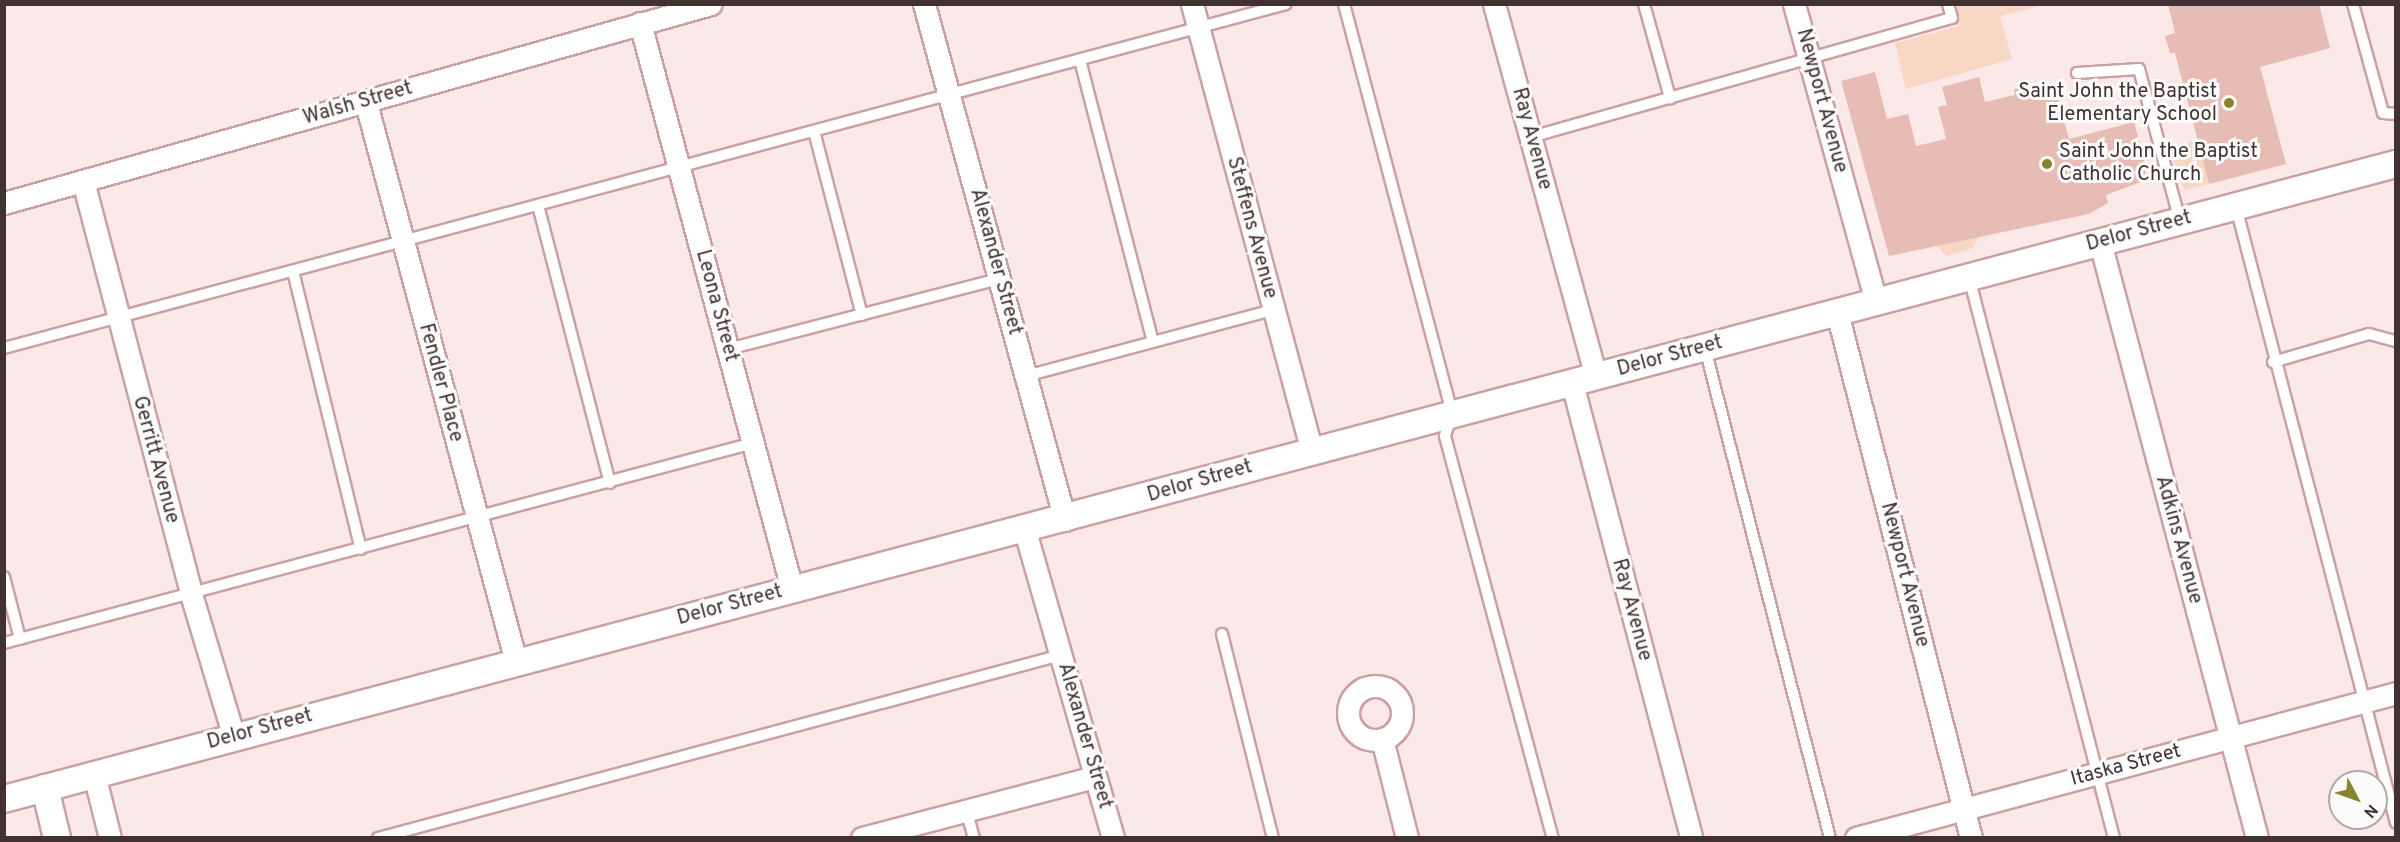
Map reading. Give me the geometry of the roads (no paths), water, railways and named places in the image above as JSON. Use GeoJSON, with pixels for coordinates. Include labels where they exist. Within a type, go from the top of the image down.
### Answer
{"type":"FeatureCollection","features":[{"type":"Feature","properties":{"kind":"street","name":"Walsh Street"},"geometry":{"type":"LineString","coordinates":[[4,203],[366,103],[711,4]]}},
{"type":"Feature","properties":{"kind":"street","name":"Alexander Street"},"geometry":{"type":"LineString","coordinates":[[924,4],[1065,520]]}},
{"type":"Feature","properties":{"kind":"street","name":"Steffens Avenue"},"geometry":{"type":"LineString","coordinates":[[1192,4],[1272,310],[1312,451]]}},
{"type":"Feature","properties":{"kind":"street","name":"Ray Avenue"},"geometry":{"type":"LineString","coordinates":[[1494,4],[1596,377]]}},
{"type":"Feature","properties":{"kind":"street","name":"Newport Avenue"},"geometry":{"type":"LineString","coordinates":[[1794,4],[1876,301]]}},
{"type":"Feature","properties":{"kind":"street","name":"Leona Street"},"geometry":{"type":"LineString","coordinates":[[640,23],[792,589]]}},
{"type":"Feature","properties":{"kind":"street","name":"Fendler Place"},"geometry":{"type":"LineString","coordinates":[[366,103],[401,242],[516,662]]}},
{"type":"Feature","properties":{"kind":"street","name":"Delor Street"},"geometry":{"type":"LineString","coordinates":[[4,799],[792,589],[1026,531],[1312,451],[2396,164]]}},
{"type":"Feature","properties":{"kind":"street","name":"Gerritt Avenue"},"geometry":{"type":"LineString","coordinates":[[83,181],[190,594],[234,737]]}},
{"type":"Feature","properties":{"kind":"street","name":"Adkins Avenue"},"geometry":{"type":"LineString","coordinates":[[2100,242],[2257,837]]}},
{"type":"Feature","properties":{"kind":"street","name":"Newport Avenue"},"geometry":{"type":"LineString","coordinates":[[1837,312],[1971,837]]}},
{"type":"Feature","properties":{"kind":"street","name":"Ray Avenue"},"geometry":{"type":"LineString","coordinates":[[1572,383],[1691,837]]}},
{"type":"Feature","properties":{"kind":"street","name":"Alexander Street"},"geometry":{"type":"LineString","coordinates":[[1026,531],[1094,777],[1113,837]]}},
{"type":"Feature","properties":{"kind":"street","name":"Itaska Street"},"geometry":{"type":"LineString","coordinates":[[1856,837],[2396,693]]}},
{"type":"Feature","properties":{"kind":"street"},"geometry":{"type":"LineString","coordinates":[[1382,739],[1407,837]]}},
{"type":"Feature","properties":{"kind":"street"},"geometry":{"type":"LineString","coordinates":[[94,774],[110,837]]}},
{"type":"Feature","properties":{"kind":"street"},"geometry":{"type":"LineString","coordinates":[[862,837],[1094,777]]}},
{"type":"Feature","properties":{"kind":"street"},"geometry":{"type":"LineString","coordinates":[[45,788],[57,837]]}},
{"type":"Feature","properties":{"kind":"lane"},"geometry":{"type":"LineString","coordinates":[[4,348],[1286,4]]}},
{"type":"Feature","properties":{"kind":"lane"},"geometry":{"type":"LineString","coordinates":[[1344,4],[1452,414],[1444,436],[1553,837]]}},
{"type":"Feature","properties":{"kind":"lane"},"geometry":{"type":"LineString","coordinates":[[1644,4],[1670,98]]}},
{"type":"Feature","properties":{"kind":"lane"},"geometry":{"type":"LineString","coordinates":[[1531,137],[1952,18],[1948,4]]}},
{"type":"Feature","properties":{"kind":"lane"},"geometry":{"type":"LineString","coordinates":[[2353,4],[2383,112],[2396,114]]}},
{"type":"Feature","properties":{"kind":"lane"},"geometry":{"type":"LineString","coordinates":[[1080,60],[1154,342]]}},
{"type":"Feature","properties":{"kind":"lane"},"geometry":{"type":"LineString","coordinates":[[2077,73],[2139,69],[2180,221]]}},
{"type":"Feature","properties":{"kind":"lane"},"geometry":{"type":"LineString","coordinates":[[814,131],[862,315]]}},
{"type":"Feature","properties":{"kind":"lane"},"geometry":{"type":"LineString","coordinates":[[538,205],[610,483]]}},
{"type":"Feature","properties":{"kind":"lane"},"geometry":{"type":"LineString","coordinates":[[2236,206],[2273,362],[2396,823]]}},
{"type":"Feature","properties":{"kind":"lane"},"geometry":{"type":"LineString","coordinates":[[293,271],[362,549]]}},
{"type":"Feature","properties":{"kind":"lane"},"geometry":{"type":"LineString","coordinates":[[1968,277],[2114,837]]}},
{"type":"Feature","properties":{"kind":"lane"},"geometry":{"type":"LineString","coordinates":[[728,350],[999,279]]}},
{"type":"Feature","properties":{"kind":"lane"},"geometry":{"type":"LineString","coordinates":[[1026,376],[1272,310]]}},
{"type":"Feature","properties":{"kind":"lane"},"geometry":{"type":"LineString","coordinates":[[2273,362],[2369,334],[2396,341]]}},
{"type":"Feature","properties":{"kind":"lane"},"geometry":{"type":"LineString","coordinates":[[1705,348],[1830,837]]}},
{"type":"Feature","properties":{"kind":"lane"},"geometry":{"type":"LineString","coordinates":[[4,643],[753,443]]}},
{"type":"Feature","properties":{"kind":"lane"},"geometry":{"type":"LineString","coordinates":[[4,577],[20,639]]}},
{"type":"Feature","properties":{"kind":"lane"},"geometry":{"type":"LineString","coordinates":[[1221,634],[1273,837]]}},
{"type":"Feature","properties":{"kind":"lane"},"geometry":{"type":"LineString","coordinates":[[378,837],[1061,655]]}},
{"type":"Feature","properties":{"kind":"lane"},"geometry":{"type":"LineString","coordinates":[[966,810],[974,837]]}},
{"type":"Feature","properties":{"kind":"place","name":"Saint John the Baptist Elementary School"},"geometry":{"type":"Point","coordinates":[2229,103]}},
{"type":"Feature","properties":{"kind":"place","name":"Saint John the Baptist Catholic Church"},"geometry":{"type":"Point","coordinates":[2047,164]}}]}
